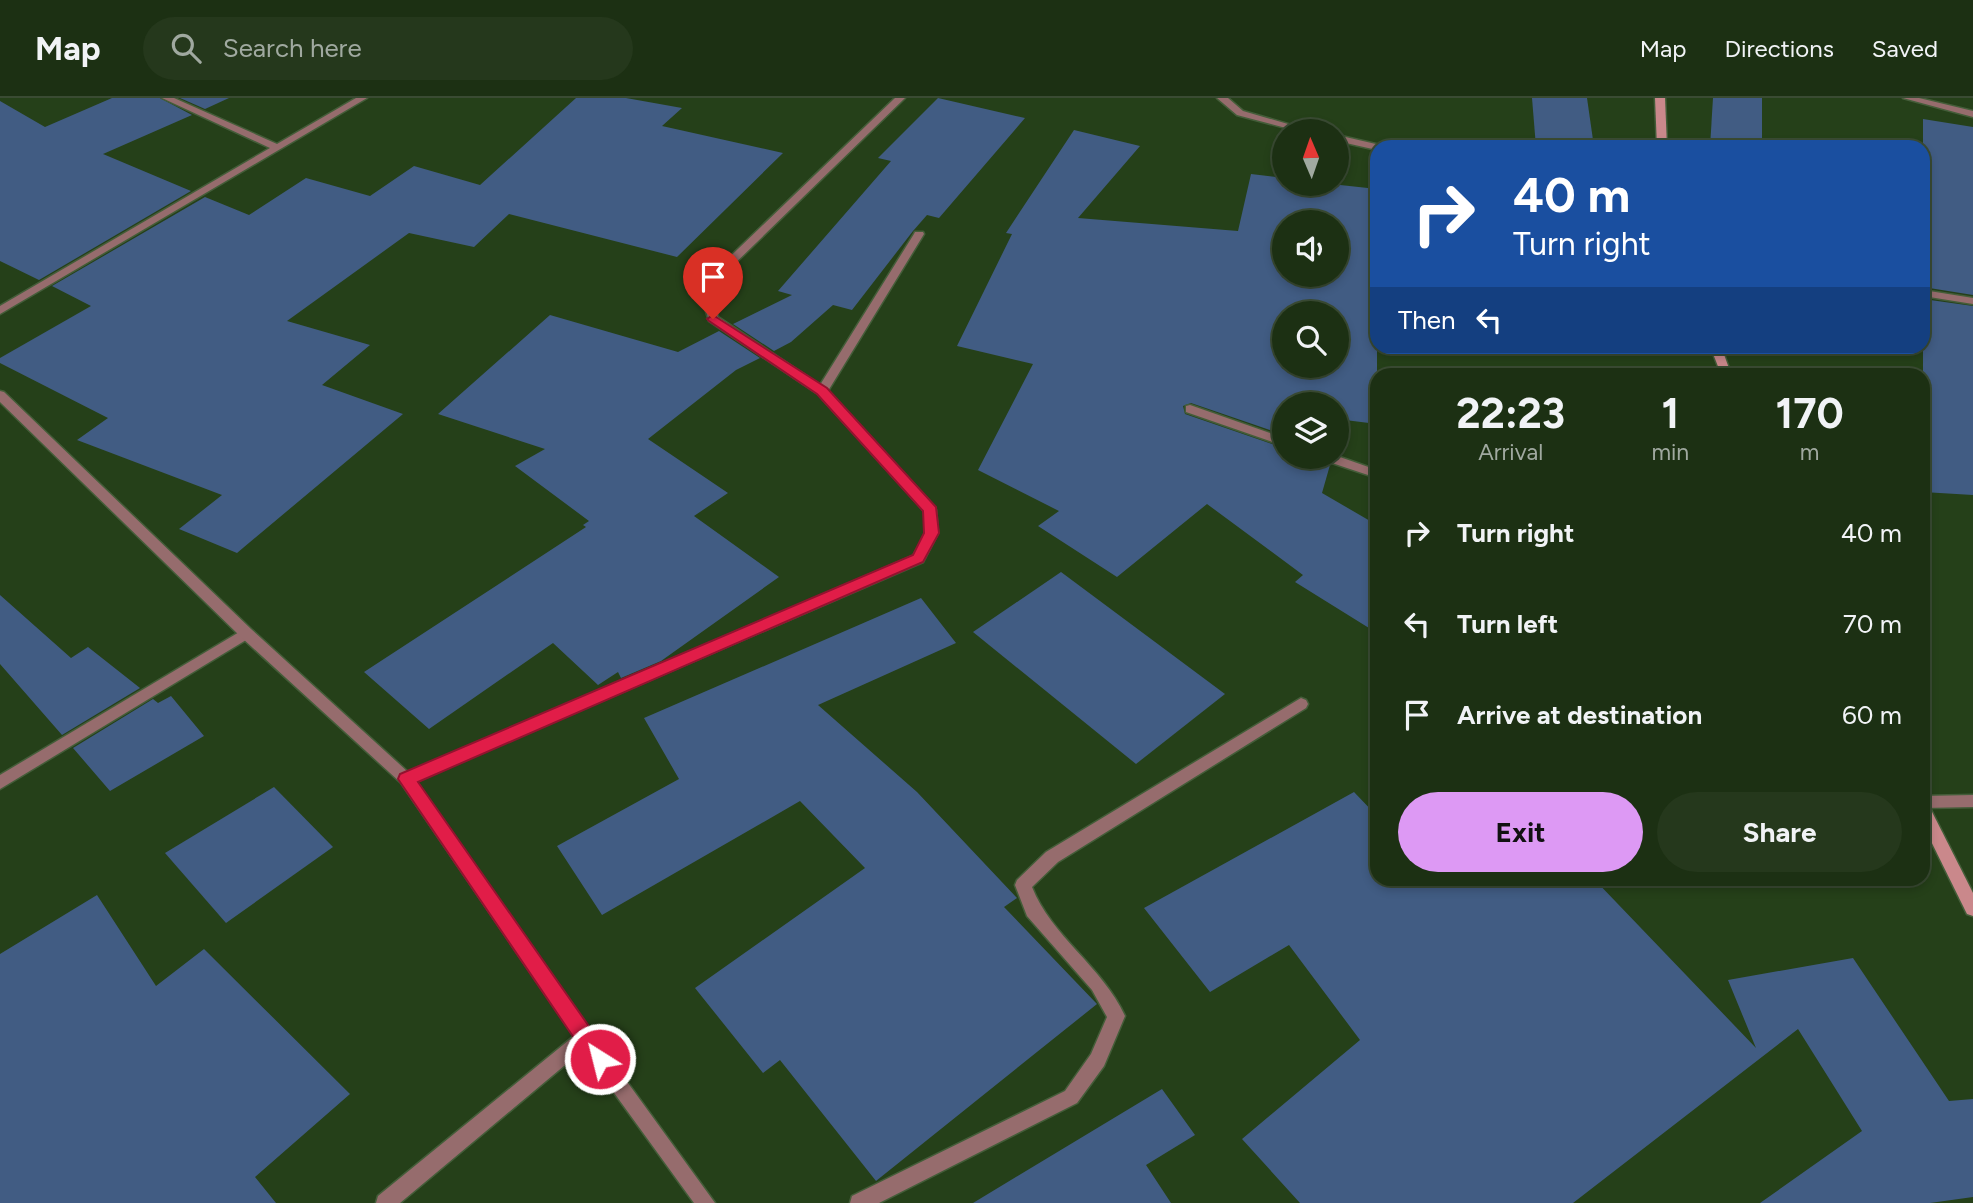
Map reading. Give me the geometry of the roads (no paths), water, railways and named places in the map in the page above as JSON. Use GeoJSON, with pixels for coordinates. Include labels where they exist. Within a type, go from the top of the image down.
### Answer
{"type":"FeatureCollection","features":[{"type":"Feature","properties":{"kind":"street"},"geometry":{"type":"LineString","coordinates":[[167,98],[278,148]]}},
{"type":"Feature","properties":{"kind":"street"},"geometry":{"type":"LineString","coordinates":[[0,311],[362,98]]}},
{"type":"Feature","properties":{"kind":"street"},"geometry":{"type":"LineString","coordinates":[[406,779],[918,559],[932,533],[930,510],[822,391],[713,319],[706,295],[718,275],[900,98]]}},
{"type":"Feature","properties":{"kind":"street"},"geometry":{"type":"LineString","coordinates":[[1222,98],[1240,113],[1272,122]]}},
{"type":"Feature","properties":{"kind":"street"},"geometry":{"type":"LineString","coordinates":[[1660,98],[1662,140]]}},
{"type":"Feature","properties":{"kind":"street"},"geometry":{"type":"LineString","coordinates":[[1908,98],[1973,114]]}},
{"type":"Feature","properties":{"kind":"street"},"geometry":{"type":"LineString","coordinates":[[1349,141],[1370,145]]}},
{"type":"Feature","properties":{"kind":"street"},"geometry":{"type":"LineString","coordinates":[[822,391],[919,234]]}},
{"type":"Feature","properties":{"kind":"street"},"geometry":{"type":"LineString","coordinates":[[1930,294],[1973,300]]}},
{"type":"Feature","properties":{"kind":"street"},"geometry":{"type":"LineString","coordinates":[[0,395],[246,633],[406,779],[585,1038],[706,1203]]}},
{"type":"Feature","properties":{"kind":"street"},"geometry":{"type":"LineString","coordinates":[[1190,409],[1272,438]]}},
{"type":"Feature","properties":{"kind":"street"},"geometry":{"type":"LineString","coordinates":[[1349,464],[1370,472]]}},
{"type":"Feature","properties":{"kind":"street"},"geometry":{"type":"LineString","coordinates":[[0,783],[246,633]]}},
{"type":"Feature","properties":{"kind":"street"},"geometry":{"type":"LineString","coordinates":[[859,1203],[1071,1097],[1098,1060],[1116,1016],[1098,985],[1033,911],[1023,884],[1052,857],[1301,704]]}},
{"type":"Feature","properties":{"kind":"street"},"geometry":{"type":"LineString","coordinates":[[1930,802],[1973,801]]}},
{"type":"Feature","properties":{"kind":"street"},"geometry":{"type":"LineString","coordinates":[[1930,822],[1973,909]]}},
{"type":"Feature","properties":{"kind":"street"},"geometry":{"type":"LineString","coordinates":[[385,1203],[585,1038]]}}]}
